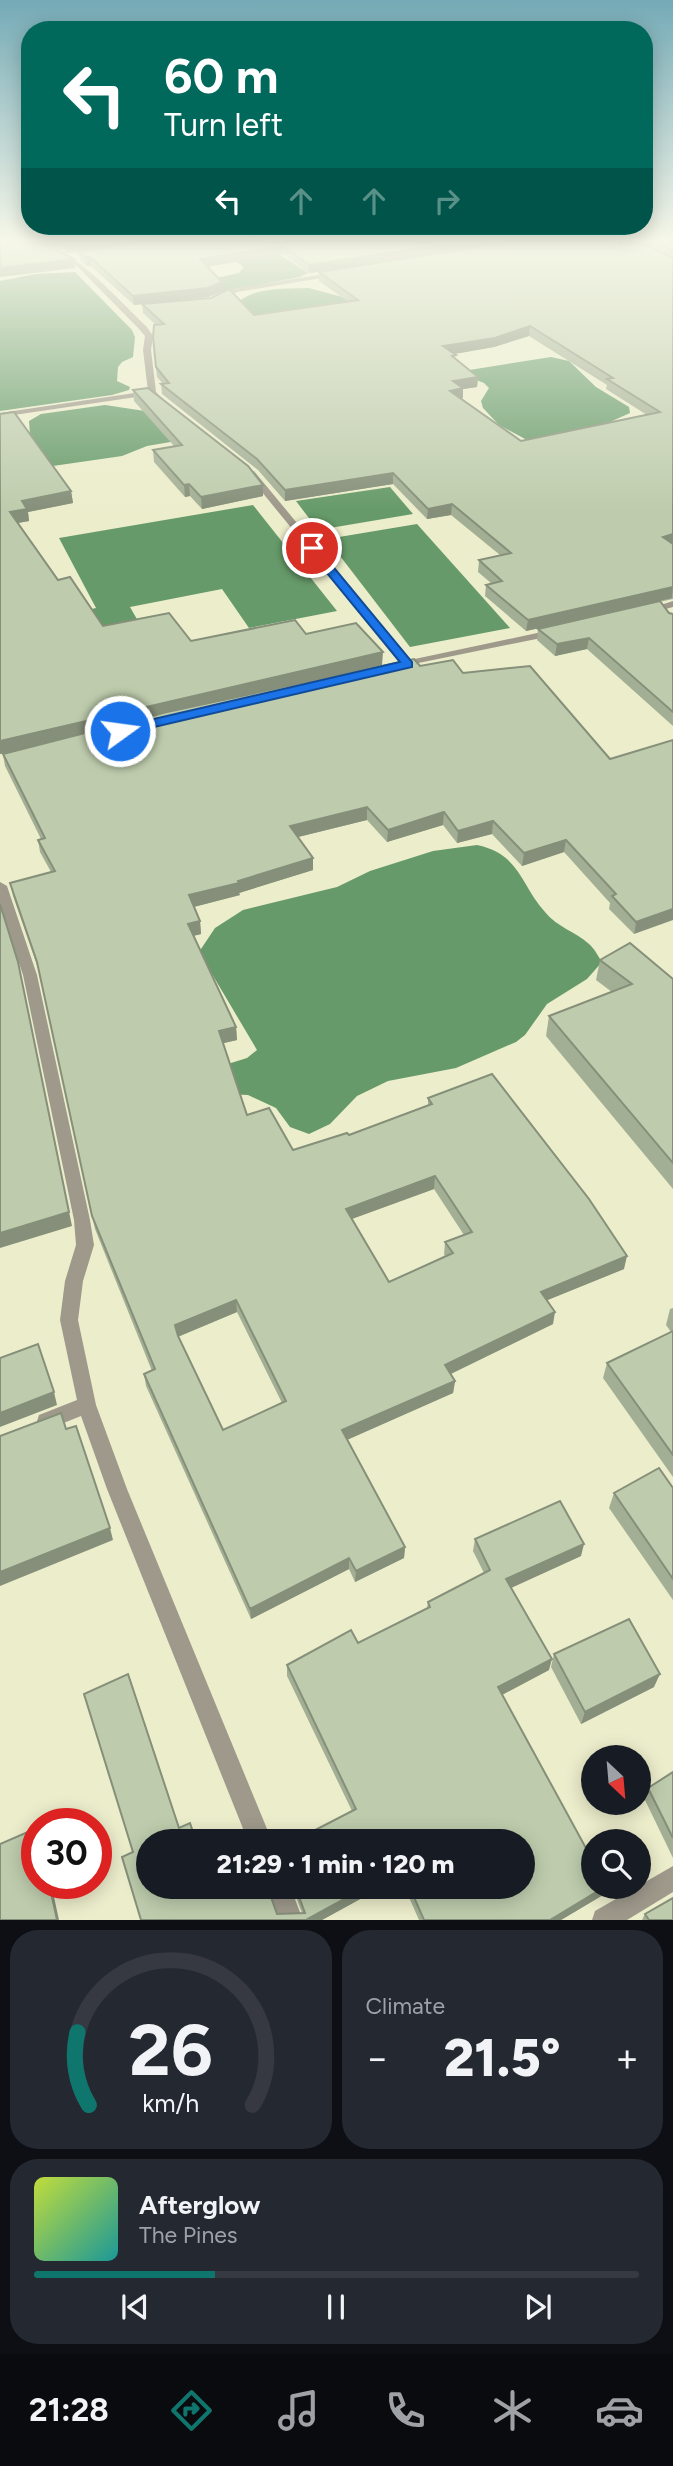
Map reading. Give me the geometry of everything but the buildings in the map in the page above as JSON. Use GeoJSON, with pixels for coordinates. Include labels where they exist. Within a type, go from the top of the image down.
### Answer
{"type":"FeatureCollection","features":[{"type":"Feature","properties":{"kind":"street"},"geometry":{"type":"LineString","coordinates":[[145,332],[149,336],[147,351],[152,393],[167,408]]}},
{"type":"Feature","properties":{"kind":"street"},"geometry":{"type":"LineString","coordinates":[[0,415],[152,393]]}},
{"type":"Feature","properties":{"kind":"street"},"geometry":{"type":"LineString","coordinates":[[245,468],[408,664]]}},
{"type":"Feature","properties":{"kind":"street"},"geometry":{"type":"LineString","coordinates":[[637,613],[668,609]]}},
{"type":"Feature","properties":{"kind":"street"},"geometry":{"type":"LineString","coordinates":[[381,670],[562,630]]}},
{"type":"Feature","properties":{"kind":"street"},"geometry":{"type":"LineString","coordinates":[[0,886],[30,975],[82,1220],[85,1245],[74,1281],[69,1320],[87,1405],[117,1489],[255,1829]]}},
{"type":"Feature","properties":{"kind":"street"},"geometry":{"type":"LineString","coordinates":[[25,1429],[87,1405]]}},
{"type":"Feature","properties":{"kind":"street"},"geometry":{"type":"LineString","coordinates":[[604,1920],[673,1878]]}},
{"type":"Feature","properties":{"kind":"street"},"geometry":{"type":"LineString","coordinates":[[283,1899],[291,1920]]}},
{"type":"Feature","properties":{"kind":"shaded area"},"geometry":{"type":"Polygon","coordinates":[[[0,332],[133,332],[135,337],[133,357],[118,367],[117,381],[130,387],[129,390],[112,395],[0,411],[0,332]]]}},
{"type":"Feature","properties":{"kind":"shaded area"},"geometry":{"type":"Polygon","coordinates":[[[551,357],[569,361],[596,387],[629,407],[630,413],[601,426],[527,440],[499,425],[483,408],[481,401],[489,388],[484,383],[466,376],[463,371],[551,357]]]}},
{"type":"Feature","properties":{"kind":"shaded area"},"geometry":{"type":"Polygon","coordinates":[[[105,405],[145,411],[188,439],[147,446],[122,456],[46,467],[30,435],[29,421],[41,414],[105,405]]]}},
{"type":"Feature","properties":{"kind":"shaded area"},"geometry":{"type":"Polygon","coordinates":[[[390,487],[413,514],[318,530],[296,501],[390,487]]]}},
{"type":"Feature","properties":{"kind":"shaded area"},"geometry":{"type":"Polygon","coordinates":[[[253,505],[337,611],[249,628],[222,589],[130,607],[142,628],[78,640],[65,615],[96,608],[59,538],[253,505]]]}},
{"type":"Feature","properties":{"kind":"shaded area"},"geometry":{"type":"Polygon","coordinates":[[[417,524],[510,628],[410,647],[327,539],[417,524]]]}},
{"type":"Feature","properties":{"kind":"shaded area"},"geometry":{"type":"Polygon","coordinates":[[[477,845],[502,855],[518,871],[550,917],[593,948],[602,962],[587,979],[547,1004],[525,1035],[516,1042],[456,1068],[388,1081],[357,1096],[330,1124],[309,1134],[290,1127],[276,1108],[248,1095],[226,1094],[215,1068],[247,1058],[257,1050],[199,952],[215,928],[243,910],[337,887],[370,871],[433,851],[477,845]]]}},
{"type":"Feature","properties":{"kind":"route"},"geometry":{"type":"LineString","coordinates":[[120,731],[408,664],[312,548]]}}]}
